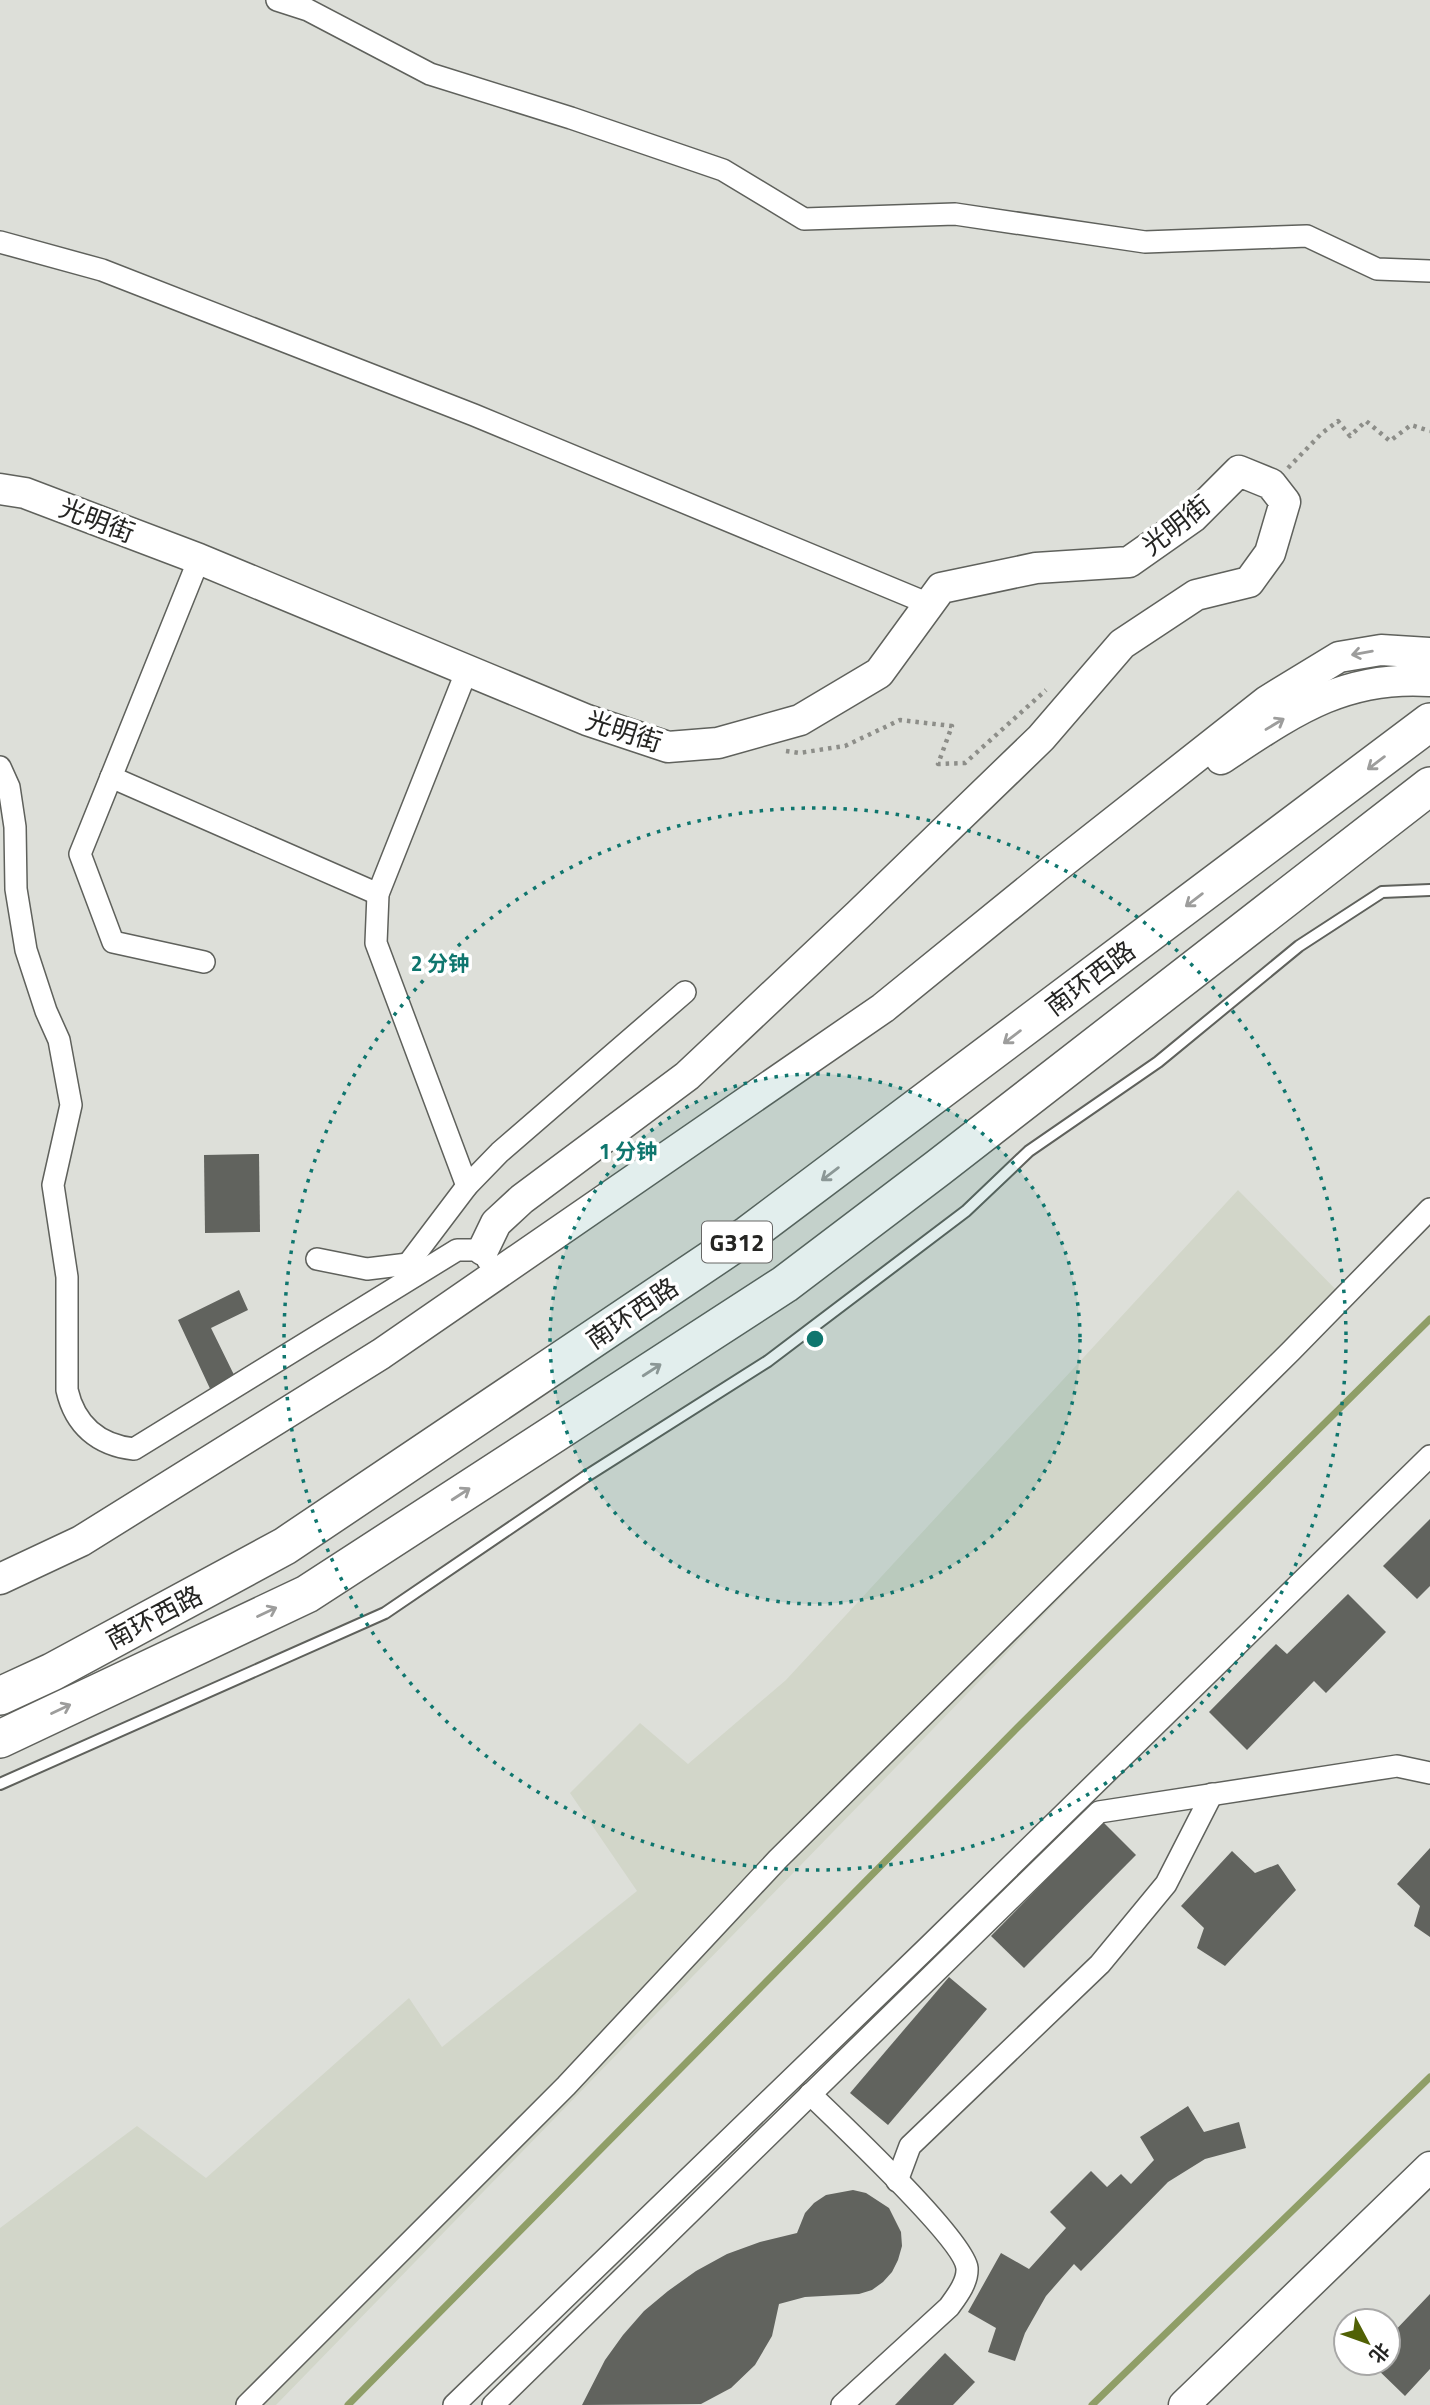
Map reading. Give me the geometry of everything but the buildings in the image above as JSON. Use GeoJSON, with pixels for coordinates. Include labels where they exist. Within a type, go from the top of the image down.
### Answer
{"type":"FeatureCollection","features":[{"type":"Feature","properties":{"kind":"highway","name":"南环西路"},"geometry":{"type":"LineString","coordinates":[[0,1696],[64,1665],[285,1546],[726,1250],[1430,722]]}},
{"type":"Feature","properties":{"kind":"highway","name":"南环西路"},"geometry":{"type":"LineString","coordinates":[[0,1739],[307,1594],[785,1284],[1430,786]]}},
{"type":"Feature","properties":{"kind":"street"},"geometry":{"type":"LineString","coordinates":[[277,0],[308,10],[430,74],[723,170],[804,219],[955,214],[1145,242],[1307,236],[1377,269],[1430,271]]}},
{"type":"Feature","properties":{"kind":"street"},"geometry":{"type":"LineString","coordinates":[[0,242],[102,270],[128,280],[474,415],[929,604]]}},
{"type":"Feature","properties":{"kind":"street","name":"光明街"},"geometry":{"type":"LineString","coordinates":[[0,489],[25,493],[200,559],[587,720],[668,747],[718,743],[800,720],[878,673],[941,588],[1036,568],[1129,562],[1193,517],[1239,471],[1271,484]]}},
{"type":"Feature","properties":{"kind":"street"},"geometry":{"type":"LineString","coordinates":[[489,1263],[496,1223],[522,1199],[697,1067],[1041,738],[1122,644],[1196,595],[1249,582],[1270,553],[1285,502],[1271,484]]}},
{"type":"Feature","properties":{"kind":"street"},"geometry":{"type":"LineString","coordinates":[[200,559],[80,854],[113,942],[204,962]]}},
{"type":"Feature","properties":{"kind":"street"},"geometry":{"type":"LineString","coordinates":[[0,1579],[81,1542],[381,1354],[489,1263],[883,1007],[1267,701],[1339,657],[1381,650],[1430,653]]}},
{"type":"Feature","properties":{"kind":"street"},"geometry":{"type":"LineString","coordinates":[[467,670],[377,894],[376,943],[467,1186]]}},
{"type":"Feature","properties":{"kind":"street"},"geometry":{"type":"LineString","coordinates":[[1054,869],[1271,726],[1327,695],[1382,681],[1430,681]]}},
{"type":"Feature","properties":{"kind":"street"},"geometry":{"type":"LineString","coordinates":[[0,767],[9,787],[15,827],[16,889],[24,940],[38,991],[59,1040],[71,1105],[53,1185],[68,1277],[67,1390],[82,1424],[111,1445],[134,1449],[411,1270],[457,1250],[489,1263]]}},
{"type":"Feature","properties":{"kind":"street"},"geometry":{"type":"LineString","coordinates":[[111,777],[377,894]]}},
{"type":"Feature","properties":{"kind":"street"},"geometry":{"type":"LineString","coordinates":[[411,1270],[467,1186],[500,1152],[685,992]]}},
{"type":"Feature","properties":{"kind":"street"},"geometry":{"type":"LineString","coordinates":[[247,2405],[566,2086],[778,1859],[1430,1209]]}},
{"type":"Feature","properties":{"kind":"street"},"geometry":{"type":"LineString","coordinates":[[317,1259],[367,1269],[411,1270]]}},
{"type":"Feature","properties":{"kind":"street"},"geometry":{"type":"LineString","coordinates":[[454,2405],[1430,1456]]}},
{"type":"Feature","properties":{"kind":"street"},"geometry":{"type":"LineString","coordinates":[[493,2405],[1099,1812],[1397,1766],[1430,1773]]}},
{"type":"Feature","properties":{"kind":"street"},"geometry":{"type":"LineString","coordinates":[[897,2181],[910,2146],[1100,1964],[1166,1884],[1212,1794]]}},
{"type":"Feature","properties":{"kind":"street"},"geometry":{"type":"LineString","coordinates":[[810,2094],[897,2181],[960,2250],[967,2269],[962,2287],[949,2307],[842,2405]]}},
{"type":"Feature","properties":{"kind":"street"},"geometry":{"type":"LineString","coordinates":[[1184,2405],[1430,2166]]}},
{"type":"Feature","properties":{"kind":"lane"},"geometry":{"type":"LineString","coordinates":[[0,1784],[385,1612],[585,1477],[768,1362],[966,1211],[1029,1151],[1158,1062],[1299,946],[1382,892],[1430,890]]}},
{"type":"Feature","properties":{"kind":"path"},"geometry":{"type":"LineString","coordinates":[[1271,484],[1322,433],[1338,421],[1350,436],[1366,421],[1390,441],[1411,425],[1430,431]]}},
{"type":"Feature","properties":{"kind":"path"},"geometry":{"type":"LineString","coordinates":[[785,751],[799,753],[845,746],[900,720],[951,726],[938,764],[965,763],[1056,681],[1078,695]]}},
{"type":"Feature","properties":{"kind":"shaded area"},"geometry":{"type":"Polygon","coordinates":[[[1238,1190],[1348,1302],[276,2405],[0,2405],[0,2228],[137,2126],[206,2178],[409,1998],[442,2047],[637,1891],[570,1793],[640,1723],[688,1764],[786,1680],[1238,1190]]]}},
{"type":"Feature","properties":{"kind":"waterway"},"geometry":{"type":"LineString","coordinates":[[348,2405],[1018,1727],[1430,1319]]}},
{"type":"Feature","properties":{"kind":"waterway"},"geometry":{"type":"LineString","coordinates":[[1092,2405],[1430,2077]]}}]}
